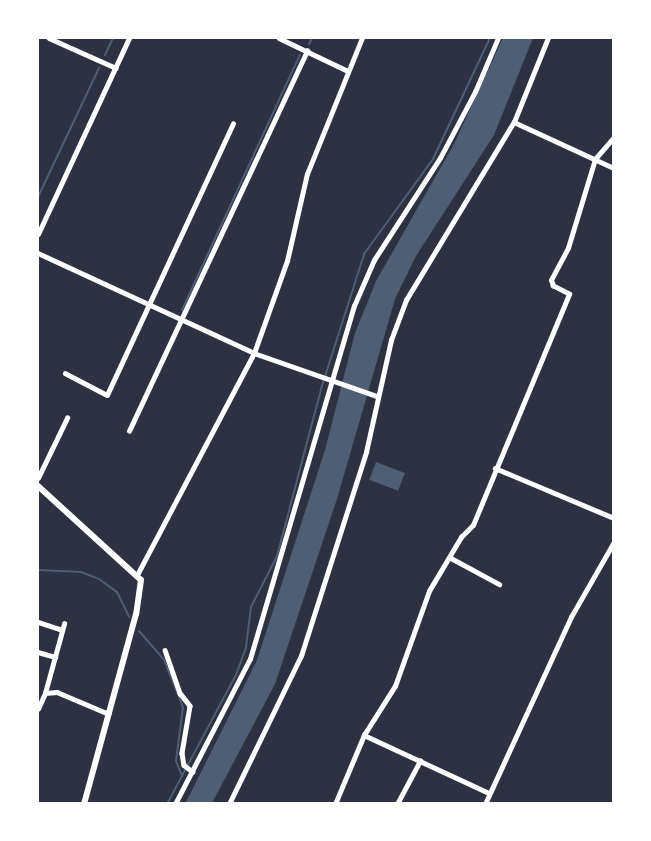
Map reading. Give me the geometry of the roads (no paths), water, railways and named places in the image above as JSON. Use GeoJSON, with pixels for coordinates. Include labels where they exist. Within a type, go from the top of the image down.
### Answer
{"type":"FeatureCollection","features":[{"type":"Feature","properties":{"kind":"main road"},"geometry":{"type":"LineString","coordinates":[[38,486],[141,579],[138,605],[84,804]]}},
{"type":"Feature","properties":{"kind":"street"},"geometry":{"type":"LineString","coordinates":[[49,38],[116,68]]}},
{"type":"Feature","properties":{"kind":"street"},"geometry":{"type":"LineString","coordinates":[[38,234],[129,38]]}},
{"type":"Feature","properties":{"kind":"street"},"geometry":{"type":"LineString","coordinates":[[279,38],[348,71]]}},
{"type":"Feature","properties":{"kind":"street"},"geometry":{"type":"LineString","coordinates":[[137,575],[254,353],[287,261],[307,174],[362,38]]}},
{"type":"Feature","properties":{"kind":"street"},"geometry":{"type":"LineString","coordinates":[[175,804],[250,659],[354,306],[374,260],[440,158],[475,92],[498,38]]}},
{"type":"Feature","properties":{"kind":"street"},"geometry":{"type":"LineString","coordinates":[[229,804],[301,656],[366,452],[391,340],[406,300],[514,122],[548,38]]}},
{"type":"Feature","properties":{"kind":"street"},"geometry":{"type":"LineString","coordinates":[[129,431],[307,51]]}},
{"type":"Feature","properties":{"kind":"street"},"geometry":{"type":"LineString","coordinates":[[514,122],[614,168]]}},
{"type":"Feature","properties":{"kind":"street"},"geometry":{"type":"LineString","coordinates":[[65,373],[106,396],[233,124]]}},
{"type":"Feature","properties":{"kind":"street"},"geometry":{"type":"LineString","coordinates":[[335,804],[364,735],[395,686],[429,591],[451,558],[461,537],[473,525],[569,294],[553,286],[550,280],[568,248],[595,159],[614,137]]}},
{"type":"Feature","properties":{"kind":"street"},"geometry":{"type":"LineString","coordinates":[[38,253],[254,353],[331,382],[377,396]]}},
{"type":"Feature","properties":{"kind":"street"},"geometry":{"type":"LineString","coordinates":[[38,478],[67,418]]}},
{"type":"Feature","properties":{"kind":"street"},"geometry":{"type":"LineString","coordinates":[[495,468],[614,518]]}},
{"type":"Feature","properties":{"kind":"street"},"geometry":{"type":"LineString","coordinates":[[485,804],[571,617],[614,542]]}},
{"type":"Feature","properties":{"kind":"street"},"geometry":{"type":"LineString","coordinates":[[451,558],[499,584]]}},
{"type":"Feature","properties":{"kind":"street"},"geometry":{"type":"LineString","coordinates":[[38,622],[62,630]]}},
{"type":"Feature","properties":{"kind":"street"},"geometry":{"type":"LineString","coordinates":[[38,709],[45,693],[64,624]]}},
{"type":"Feature","properties":{"kind":"street"},"geometry":{"type":"LineString","coordinates":[[165,650],[180,693],[190,706],[182,753],[184,765],[193,772]]}},
{"type":"Feature","properties":{"kind":"street"},"geometry":{"type":"LineString","coordinates":[[38,652],[55,657]]}},
{"type":"Feature","properties":{"kind":"street"},"geometry":{"type":"LineString","coordinates":[[45,693],[57,692],[109,714]]}},
{"type":"Feature","properties":{"kind":"street"},"geometry":{"type":"LineString","coordinates":[[364,735],[489,793]]}},
{"type":"Feature","properties":{"kind":"street"},"geometry":{"type":"LineString","coordinates":[[397,804],[420,761]]}},
{"type":"Feature","properties":{"kind":"water"},"geometry":{"type":"Polygon","coordinates":[[[503,38],[533,38],[494,135],[416,256],[395,299],[337,499],[275,684],[212,803],[185,804],[257,660],[325,450],[355,333],[376,281],[454,144],[503,38]]]}},
{"type":"Feature","properties":{"kind":"water"},"geometry":{"type":"Polygon","coordinates":[[[376,462],[405,473],[398,491],[369,480],[376,462]]]}},
{"type":"Feature","properties":{"kind":"waterway"},"geometry":{"type":"LineString","coordinates":[[105,55],[113,38]]}},
{"type":"Feature","properties":{"kind":"waterway"},"geometry":{"type":"LineString","coordinates":[[309,44],[312,38]]}},
{"type":"Feature","properties":{"kind":"waterway"},"geometry":{"type":"LineString","coordinates":[[167,804],[236,675],[246,647],[251,607],[277,556],[322,386],[364,254],[433,159],[490,38]]}},
{"type":"Feature","properties":{"kind":"waterway"},"geometry":{"type":"LineString","coordinates":[[182,310],[300,55]]}},
{"type":"Feature","properties":{"kind":"waterway"},"geometry":{"type":"LineString","coordinates":[[38,197],[99,68]]}},
{"type":"Feature","properties":{"kind":"waterway"},"geometry":{"type":"LineString","coordinates":[[38,570],[81,572],[99,579],[117,592],[129,617]]}},
{"type":"Feature","properties":{"kind":"waterway"},"geometry":{"type":"LineString","coordinates":[[139,631],[164,660],[183,707],[176,761],[182,776]]}}]}
